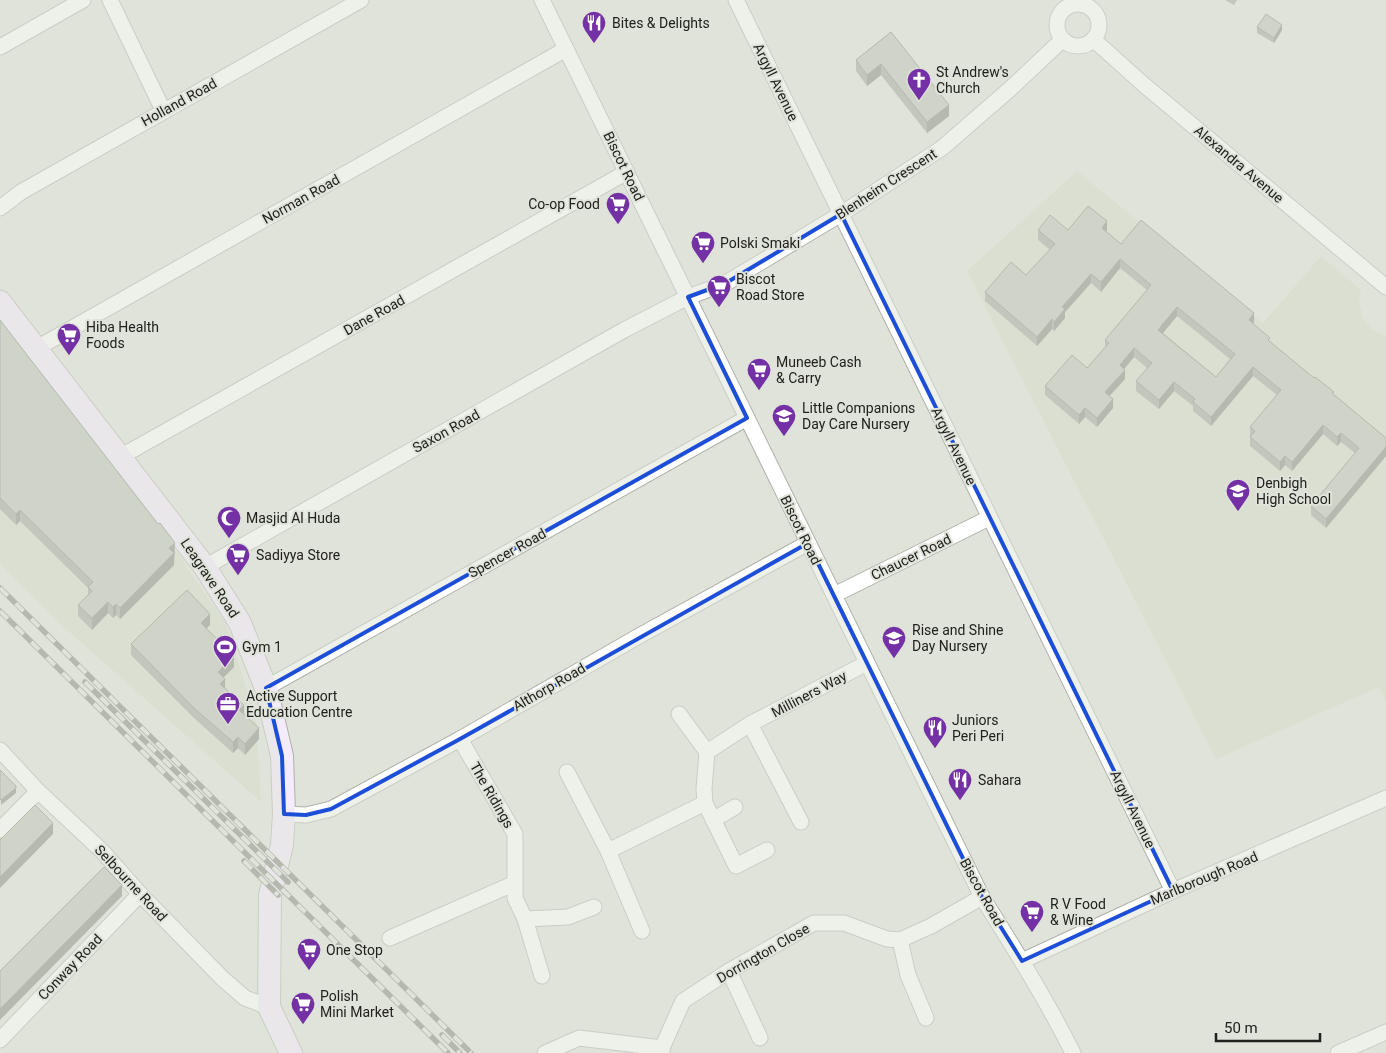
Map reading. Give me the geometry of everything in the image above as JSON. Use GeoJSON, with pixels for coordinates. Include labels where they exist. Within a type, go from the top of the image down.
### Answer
{"type":"FeatureCollection","features":[{"type":"Feature","properties":{"kind":"main road","name":"Leagrave Road"},"geometry":{"type":"LineString","coordinates":[[0,302],[205,567],[240,622],[266,688],[282,756],[284,814],[282,844],[270,895],[270,1007],[291,1053]]}},
{"type":"Feature","properties":{"kind":"street"},"geometry":{"type":"LineString","coordinates":[[0,47],[82,0]]}},
{"type":"Feature","properties":{"kind":"street"},"geometry":{"type":"LineString","coordinates":[[110,0],[163,110]]}},
{"type":"Feature","properties":{"kind":"street","name":"Holland Road"},"geometry":{"type":"LineString","coordinates":[[0,208],[21,192],[163,110],[361,0]]}},
{"type":"Feature","properties":{"kind":"street","name":"Biscot Road"},"geometry":{"type":"LineString","coordinates":[[542,0],[982,897],[1058,1022],[1073,1053]]}},
{"type":"Feature","properties":{"kind":"street","name":"Argyll Avenue"},"geometry":{"type":"LineString","coordinates":[[736,0],[1173,891]]}},
{"type":"Feature","properties":{"kind":"street"},"geometry":{"type":"LineString","coordinates":[[1062,4],[1094,4],[1099,27],[1094,40],[1081,46],[1074,46],[1062,40],[1056,27],[1062,4]]}},
{"type":"Feature","properties":{"kind":"street","name":"Blenheim Crescent"},"geometry":{"type":"LineString","coordinates":[[688,297],[726,283],[841,214],[942,148],[1010,89],[1062,40]]}},
{"type":"Feature","properties":{"kind":"street","name":"Alexandra Avenue"},"geometry":{"type":"LineString","coordinates":[[1094,40],[1143,84],[1385,286]]}},
{"type":"Feature","properties":{"kind":"street","name":"Norman Road"},"geometry":{"type":"LineString","coordinates":[[37,348],[566,49]]}},
{"type":"Feature","properties":{"kind":"street","name":"Dane Road"},"geometry":{"type":"LineString","coordinates":[[120,457],[627,172]]}},
{"type":"Feature","properties":{"kind":"street","name":"Saxon Road"},"geometry":{"type":"LineString","coordinates":[[205,567],[624,330],[688,297]]}},
{"type":"Feature","properties":{"kind":"street","name":"Spencer Road"},"geometry":{"type":"LineString","coordinates":[[266,688],[747,418]]}},
{"type":"Feature","properties":{"kind":"street","name":"Chaucer Road"},"geometry":{"type":"LineString","coordinates":[[834,595],[989,518]]}},
{"type":"Feature","properties":{"kind":"street","name":"Althorp Road"},"geometry":{"type":"LineString","coordinates":[[284,814],[306,815],[331,809],[460,739],[622,646],[808,543]]}},
{"type":"Feature","properties":{"kind":"street","name":"Milliners Way"},"geometry":{"type":"LineString","coordinates":[[707,752],[750,724],[867,663]]}},
{"type":"Feature","properties":{"kind":"street"},"geometry":{"type":"LineString","coordinates":[[679,714],[707,752],[704,789],[705,803],[736,866],[767,850]]}},
{"type":"Feature","properties":{"kind":"street"},"geometry":{"type":"LineString","coordinates":[[750,724],[801,822]]}},
{"type":"Feature","properties":{"kind":"street","name":"The Ridings"},"geometry":{"type":"LineString","coordinates":[[460,739],[515,834],[515,898],[525,919],[542,976]]}},
{"type":"Feature","properties":{"kind":"street","name":"Selbourne Road"},"geometry":{"type":"LineString","coordinates":[[0,750],[38,791],[102,852],[140,894],[230,985],[245,998],[270,1007]]}},
{"type":"Feature","properties":{"kind":"street"},"geometry":{"type":"LineString","coordinates":[[566,772],[608,852],[642,931]]}},
{"type":"Feature","properties":{"kind":"street"},"geometry":{"type":"LineString","coordinates":[[0,830],[38,791]]}},
{"type":"Feature","properties":{"kind":"street","name":"Marlborough Road"},"geometry":{"type":"LineString","coordinates":[[1022,961],[1173,891],[1386,798]]}},
{"type":"Feature","properties":{"kind":"street"},"geometry":{"type":"LineString","coordinates":[[608,852],[705,803]]}},
{"type":"Feature","properties":{"kind":"street"},"geometry":{"type":"LineString","coordinates":[[713,820],[735,807]]}},
{"type":"Feature","properties":{"kind":"street"},"geometry":{"type":"LineString","coordinates":[[390,938],[515,883]]}},
{"type":"Feature","properties":{"kind":"street","name":"Conway Road"},"geometry":{"type":"LineString","coordinates":[[0,1040],[140,894]]}},
{"type":"Feature","properties":{"kind":"street"},"geometry":{"type":"LineString","coordinates":[[926,1018],[908,975],[900,940],[931,926],[982,897]]}},
{"type":"Feature","properties":{"kind":"street"},"geometry":{"type":"LineString","coordinates":[[525,919],[568,917],[594,908]]}},
{"type":"Feature","properties":{"kind":"street","name":"Dorrington Close"},"geometry":{"type":"LineString","coordinates":[[662,1051],[683,1001],[729,971],[814,923],[844,923],[887,939],[900,940]]}},
{"type":"Feature","properties":{"kind":"street"},"geometry":{"type":"LineString","coordinates":[[729,971],[760,1038]]}},
{"type":"Feature","properties":{"kind":"street"},"geometry":{"type":"LineString","coordinates":[[1338,1053],[1386,1032]]}},
{"type":"Feature","properties":{"kind":"street"},"geometry":{"type":"LineString","coordinates":[[545,1053],[579,1038],[662,1051]]}},
{"type":"Feature","properties":{"kind":"highlighted area"},"geometry":{"type":"Polygon","coordinates":[[[841,214],[1173,891],[1022,961],[982,897],[808,543],[460,739],[331,809],[306,815],[284,814],[282,756],[266,688],[747,418],[688,297],[726,283],[841,214]]]}},
{"type":"Feature","properties":{"kind":"shaded area","name":"Denbigh High School"},"geometry":{"type":"Polygon","coordinates":[[[1077,171],[1263,323],[1321,256],[1361,290],[1359,302],[1363,319],[1374,330],[1386,337],[1386,703],[1379,687],[1216,759],[967,271],[1077,171]]]}},
{"type":"Feature","properties":{"kind":"shaded area"},"geometry":{"type":"Polygon","coordinates":[[[0,327],[169,541],[226,624],[256,718],[261,802],[66,629],[0,564],[0,327]]]}},
{"type":"Feature","properties":{"kind":"building"},"geometry":{"type":"Polygon","coordinates":[[[1266,14],[1282,25],[1274,38],[1257,27],[1266,14]]]}},
{"type":"Feature","properties":{"kind":"building","name":"St Andrew's Church"},"geometry":{"type":"Polygon","coordinates":[[[891,32],[949,105],[927,122],[881,64],[867,75],[856,60],[891,32]]]}},
{"type":"Feature","properties":{"kind":"building"},"geometry":{"type":"Polygon","coordinates":[[[1088,206],[1107,221],[1102,228],[1121,244],[1141,220],[1254,313],[1249,320],[1270,338],[1268,340],[1334,392],[1332,393],[1386,438],[1386,447],[1326,519],[1311,506],[1359,448],[1341,433],[1337,437],[1323,425],[1292,462],[1285,456],[1280,462],[1250,437],[1255,431],[1250,427],[1281,390],[1253,367],[1211,417],[1193,402],[1195,399],[1174,382],[1159,400],[1136,381],[1152,363],[1134,348],[1120,365],[1125,370],[1105,392],[1113,399],[1097,418],[1085,408],[1079,415],[1045,386],[1072,355],[1087,368],[1109,343],[1105,340],[1151,285],[1120,259],[1101,282],[1091,274],[1062,307],[1065,309],[1054,322],[1052,319],[1037,337],[985,292],[1011,262],[1026,275],[1055,244],[1038,230],[1050,215],[1068,230],[1088,206]],[[1177,307],[1158,330],[1216,377],[1235,354],[1177,307]]]}},
{"type":"Feature","properties":{"kind":"building"},"geometry":{"type":"Polygon","coordinates":[[[0,320],[158,524],[160,523],[175,543],[169,548],[174,553],[120,608],[116,604],[113,607],[108,602],[92,618],[78,605],[92,591],[88,587],[93,582],[20,510],[16,514],[0,498],[0,320]]]}},
{"type":"Feature","properties":{"kind":"building"},"geometry":{"type":"Polygon","coordinates":[[[187,590],[210,614],[201,623],[234,656],[218,672],[225,679],[220,684],[244,705],[239,710],[259,728],[245,744],[238,737],[233,742],[195,709],[131,644],[187,590]]]}},
{"type":"Feature","properties":{"kind":"building"},"geometry":{"type":"Polygon","coordinates":[[[0,770],[16,786],[1,800],[0,799],[0,770]]]}},
{"type":"Feature","properties":{"kind":"building"},"geometry":{"type":"Polygon","coordinates":[[[35,805],[53,823],[0,877],[0,840],[35,805]]]}},
{"type":"Feature","properties":{"kind":"building"},"geometry":{"type":"Polygon","coordinates":[[[104,867],[122,885],[0,1009],[0,971],[104,867]]]}},
{"type":"Feature","properties":{"kind":"railway"},"geometry":{"type":"LineString","coordinates":[[0,588],[471,1053]]}},
{"type":"Feature","properties":{"kind":"railway"},"geometry":{"type":"LineString","coordinates":[[0,611],[448,1053]]}},
{"type":"Feature","properties":{"kind":"railway"},"geometry":{"type":"LineString","coordinates":[[85,682],[288,882]]}},
{"type":"Feature","properties":{"kind":"railway"},"geometry":{"type":"LineString","coordinates":[[244,861],[278,895]]}},
{"type":"Feature","properties":{"kind":"railway"},"geometry":{"type":"LineString","coordinates":[[442,1035],[460,1053]]}},
{"type":"Feature","properties":{"kind":"place","name":"Bites & Delights"},"geometry":{"type":"Point","coordinates":[594,44]}},
{"type":"Feature","properties":{"kind":"place","name":"St Andrew's Church"},"geometry":{"type":"Point","coordinates":[919,101]}},
{"type":"Feature","properties":{"kind":"place","name":"Co-op Food"},"geometry":{"type":"Point","coordinates":[618,225]}},
{"type":"Feature","properties":{"kind":"place","name":"Polski Smaki"},"geometry":{"type":"Point","coordinates":[703,264]}},
{"type":"Feature","properties":{"kind":"place","name":"Biscot Road Store"},"geometry":{"type":"Point","coordinates":[719,308]}},
{"type":"Feature","properties":{"kind":"place","name":"Hiba Health Foods"},"geometry":{"type":"Point","coordinates":[69,356]}},
{"type":"Feature","properties":{"kind":"place","name":"Muneeb Cash & Carry"},"geometry":{"type":"Point","coordinates":[759,391]}},
{"type":"Feature","properties":{"kind":"place","name":"Little Companions Day Care Nursery"},"geometry":{"type":"Point","coordinates":[784,437]}},
{"type":"Feature","properties":{"kind":"place","name":"Denbigh High School"},"geometry":{"type":"Point","coordinates":[1238,512]}},
{"type":"Feature","properties":{"kind":"place","name":"Masjid Al Huda"},"geometry":{"type":"Point","coordinates":[229,539]}},
{"type":"Feature","properties":{"kind":"place","name":"Sadiyya Store"},"geometry":{"type":"Point","coordinates":[238,576]}},
{"type":"Feature","properties":{"kind":"place","name":"Rise and Shine Day Nursery"},"geometry":{"type":"Point","coordinates":[894,659]}},
{"type":"Feature","properties":{"kind":"place","name":"Gym 1"},"geometry":{"type":"Point","coordinates":[225,668]}},
{"type":"Feature","properties":{"kind":"place","name":"Active Support Education Centre"},"geometry":{"type":"Point","coordinates":[228,725]}},
{"type":"Feature","properties":{"kind":"place","name":"Juniors Peri Peri"},"geometry":{"type":"Point","coordinates":[935,749]}},
{"type":"Feature","properties":{"kind":"place","name":"Sahara"},"geometry":{"type":"Point","coordinates":[960,801]}},
{"type":"Feature","properties":{"kind":"place","name":"R V Food & Wine"},"geometry":{"type":"Point","coordinates":[1032,933]}},
{"type":"Feature","properties":{"kind":"place","name":"One Stop"},"geometry":{"type":"Point","coordinates":[309,971]}},
{"type":"Feature","properties":{"kind":"place","name":"Polish Mini Market"},"geometry":{"type":"Point","coordinates":[303,1025]}}]}
